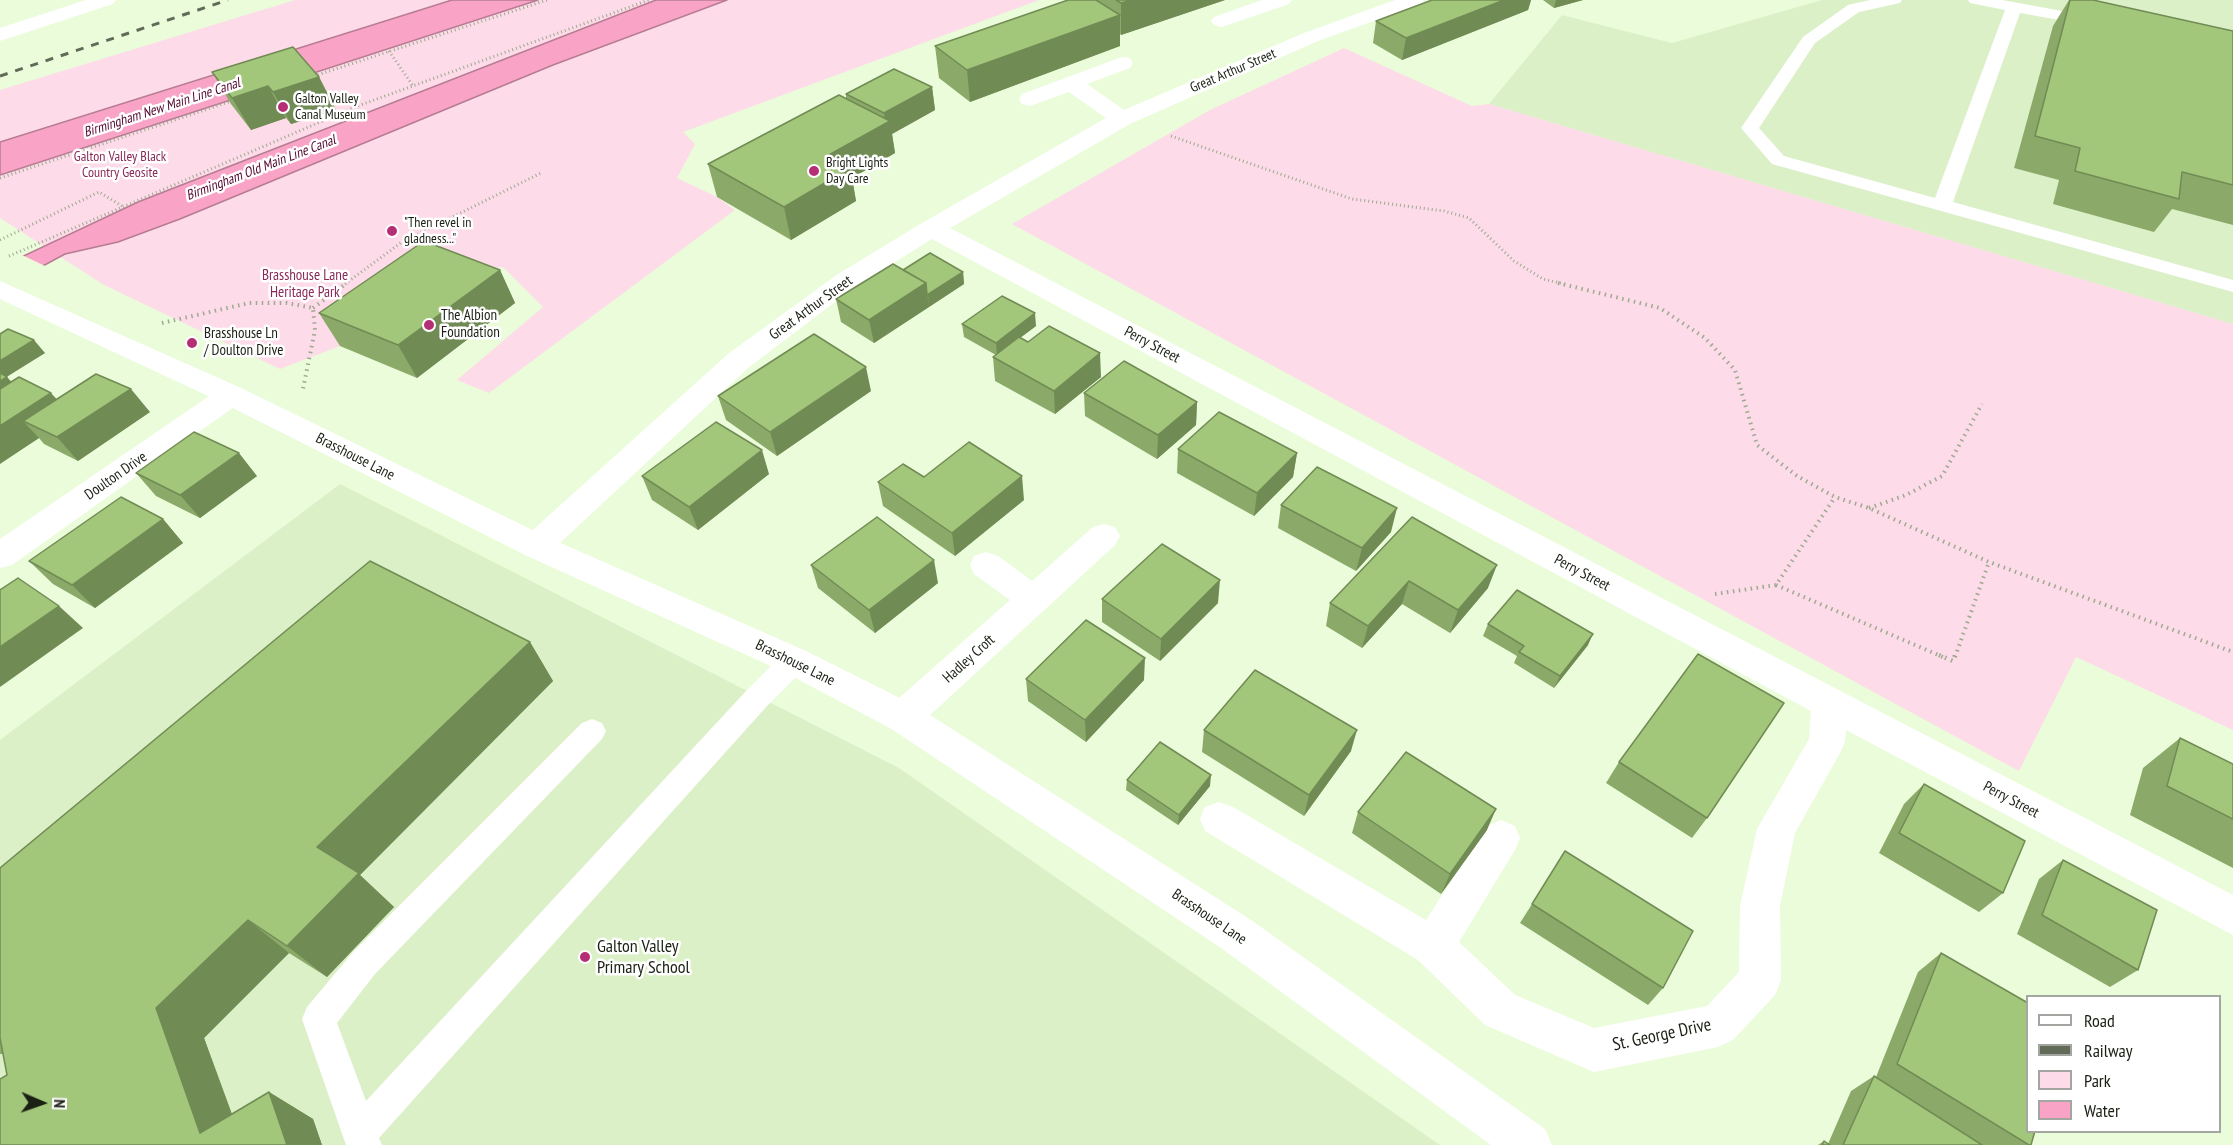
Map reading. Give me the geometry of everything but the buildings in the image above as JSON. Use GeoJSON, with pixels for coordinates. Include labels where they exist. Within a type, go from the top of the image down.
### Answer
{"type":"FeatureCollection","features":[{"type":"Feature","properties":{"kind":"street"},"geometry":{"type":"LineString","coordinates":[[0,22],[65,0]]}},
{"type":"Feature","properties":{"kind":"street"},"geometry":{"type":"LineString","coordinates":[[0,35],[106,0]]}},
{"type":"Feature","properties":{"kind":"street"},"geometry":{"type":"LineString","coordinates":[[1221,21],[1282,0]]}},
{"type":"Feature","properties":{"kind":"street","name":"Great Arthur Street"},"geometry":{"type":"LineString","coordinates":[[536,546],[738,361],[847,280],[931,228],[1122,119],[1311,37],[1414,0]]}},
{"type":"Feature","properties":{"kind":"street"},"geometry":{"type":"LineString","coordinates":[[1258,9],[1311,37]]}},
{"type":"Feature","properties":{"kind":"street"},"geometry":{"type":"LineString","coordinates":[[1030,99],[1122,63]]}},
{"type":"Feature","properties":{"kind":"street"},"geometry":{"type":"LineString","coordinates":[[1071,83],[1122,119]]}},
{"type":"Feature","properties":{"kind":"street","name":"Perry Street"},"geometry":{"type":"LineString","coordinates":[[931,228],[2233,916]]}},
{"type":"Feature","properties":{"kind":"street","name":"Brasshouse Lane"},"geometry":{"type":"LineString","coordinates":[[0,289],[231,395],[536,546],[794,662],[903,717],[1236,934],[1529,1145]]}},
{"type":"Feature","properties":{"kind":"street","name":"Doulton Drive"},"geometry":{"type":"LineString","coordinates":[[0,556],[231,395]]}},
{"type":"Feature","properties":{"kind":"street","name":"Hadley Croft"},"geometry":{"type":"LineString","coordinates":[[903,717],[1104,536]]}},
{"type":"Feature","properties":{"kind":"street"},"geometry":{"type":"LineString","coordinates":[[986,565],[1035,600]]}},
{"type":"Feature","properties":{"kind":"street","name":"St. George Drive"},"geometry":{"type":"LineString","coordinates":[[1219,819],[1433,946],[1500,1010],[1594,1050],[1718,1025],[1760,980],[1760,906],[1776,829],[1827,742],[1830,705]]}},
{"type":"Feature","properties":{"kind":"street"},"geometry":{"type":"LineString","coordinates":[[1433,946],[1501,838]]}},
{"type":"Feature","properties":{"kind":"lane"},"geometry":{"type":"LineString","coordinates":[[1894,0],[1854,8],[1809,40],[1750,128],[1778,160],[2233,286]]}},
{"type":"Feature","properties":{"kind":"lane"},"geometry":{"type":"LineString","coordinates":[[1976,0],[2110,25]]}},
{"type":"Feature","properties":{"kind":"lane"},"geometry":{"type":"LineString","coordinates":[[1942,205],[2014,7]]}},
{"type":"Feature","properties":{"kind":"lane"},"geometry":{"type":"LineString","coordinates":[[592,731],[364,963],[319,1018],[362,1139],[756,698],[794,662]]}},
{"type":"Feature","properties":{"kind":"path"},"geometry":{"type":"LineString","coordinates":[[313,76],[547,0]]}},
{"type":"Feature","properties":{"kind":"path"},"geometry":{"type":"LineString","coordinates":[[0,260],[355,107],[649,0]]}},
{"type":"Feature","properties":{"kind":"path"},"geometry":{"type":"LineString","coordinates":[[389,51],[413,86]]}},
{"type":"Feature","properties":{"kind":"path"},"geometry":{"type":"LineString","coordinates":[[0,178],[238,99]]}},
{"type":"Feature","properties":{"kind":"path"},"geometry":{"type":"LineString","coordinates":[[1122,119],[1317,189],[1352,199],[1443,211],[1469,218],[1514,261],[1544,279],[1660,308],[1705,338],[1735,370],[1757,445],[1797,476],[1835,497],[1869,508],[1989,562],[2233,652]]}},
{"type":"Feature","properties":{"kind":"path"},"geometry":{"type":"LineString","coordinates":[[153,325],[207,310],[249,303],[287,303],[313,308],[402,242],[540,173]]}},
{"type":"Feature","properties":{"kind":"path"},"geometry":{"type":"LineString","coordinates":[[0,240],[99,192],[122,206]]}},
{"type":"Feature","properties":{"kind":"path"},"geometry":{"type":"LineString","coordinates":[[301,395],[315,330],[313,308]]}},
{"type":"Feature","properties":{"kind":"path"},"geometry":{"type":"LineString","coordinates":[[1869,508],[1906,495],[1942,476],[1982,404]]}},
{"type":"Feature","properties":{"kind":"path"},"geometry":{"type":"LineString","coordinates":[[1776,585],[1835,497]]}},
{"type":"Feature","properties":{"kind":"path"},"geometry":{"type":"LineString","coordinates":[[1643,605],[1776,585],[1953,661],[1989,562]]}},
{"type":"Feature","properties":{"kind":"shaded area"},"geometry":{"type":"Polygon","coordinates":[[[1822,0],[2233,0],[2233,324],[1489,104],[1562,15],[1672,43],[1822,0]]]}},
{"type":"Feature","properties":{"kind":"shaded area","name":"Galton Valley Primary School"},"geometry":{"type":"Polygon","coordinates":[[[340,484],[899,768],[1440,1145],[0,1145],[0,740],[340,484]]]}},
{"type":"Feature","properties":{"kind":"green space","name":"Galton Valley Black Country Geosite"},"geometry":{"type":"Polygon","coordinates":[[[295,0],[1039,0],[683,132],[695,144],[677,178],[717,197],[735,210],[489,393],[457,380],[543,307],[503,267],[440,274],[340,346],[280,369],[104,285],[0,218],[0,90],[295,0]]]}},
{"type":"Feature","properties":{"kind":"green space"},"geometry":{"type":"Polygon","coordinates":[[[1344,48],[1472,106],[1489,104],[2233,324],[2233,730],[2076,657],[2019,771],[1012,224],[1210,110],[1344,48]]]}},
{"type":"Feature","properties":{"kind":"water","name":"Birmingham New Main Line Canal"},"geometry":{"type":"Polygon","coordinates":[[[452,0],[538,0],[0,175],[0,142],[452,0]]]}},
{"type":"Feature","properties":{"kind":"water","name":"Birmingham Old Main Line Canal"},"geometry":{"type":"Polygon","coordinates":[[[656,0],[727,0],[553,65],[180,219],[118,242],[65,254],[0,289],[0,267],[138,202],[656,0]]]}},
{"type":"Feature","properties":{"kind":"pier"},"geometry":{"type":"Polygon","coordinates":[[[20,254],[47,267],[0,292],[0,264],[20,254]]]}},
{"type":"Feature","properties":{"kind":"railway"},"geometry":{"type":"LineString","coordinates":[[0,76],[228,0]]}},
{"type":"Feature","properties":{"kind":"place","name":"Galton Valley Canal Museum"},"geometry":{"type":"Point","coordinates":[283,107]}},
{"type":"Feature","properties":{"kind":"place","name":"Bright Lights Day Care"},"geometry":{"type":"Point","coordinates":[814,171]}},
{"type":"Feature","properties":{"kind":"place","name":"\"Then revel in gladness...\""},"geometry":{"type":"Point","coordinates":[392,231]}},
{"type":"Feature","properties":{"kind":"place","name":"The Albion Foundation"},"geometry":{"type":"Point","coordinates":[429,325]}},
{"type":"Feature","properties":{"kind":"place","name":"Brasshouse Ln / Doulton Drive"},"geometry":{"type":"Point","coordinates":[192,343]}},
{"type":"Feature","properties":{"kind":"place","name":"Galton Valley Primary School"},"geometry":{"type":"Point","coordinates":[585,957]}},
{"type":"Feature","properties":{"kind":"park label","name":"Brasshouse Lane Heritage Park"},"geometry":{"type":"Point","coordinates":[305,284]}}]}
